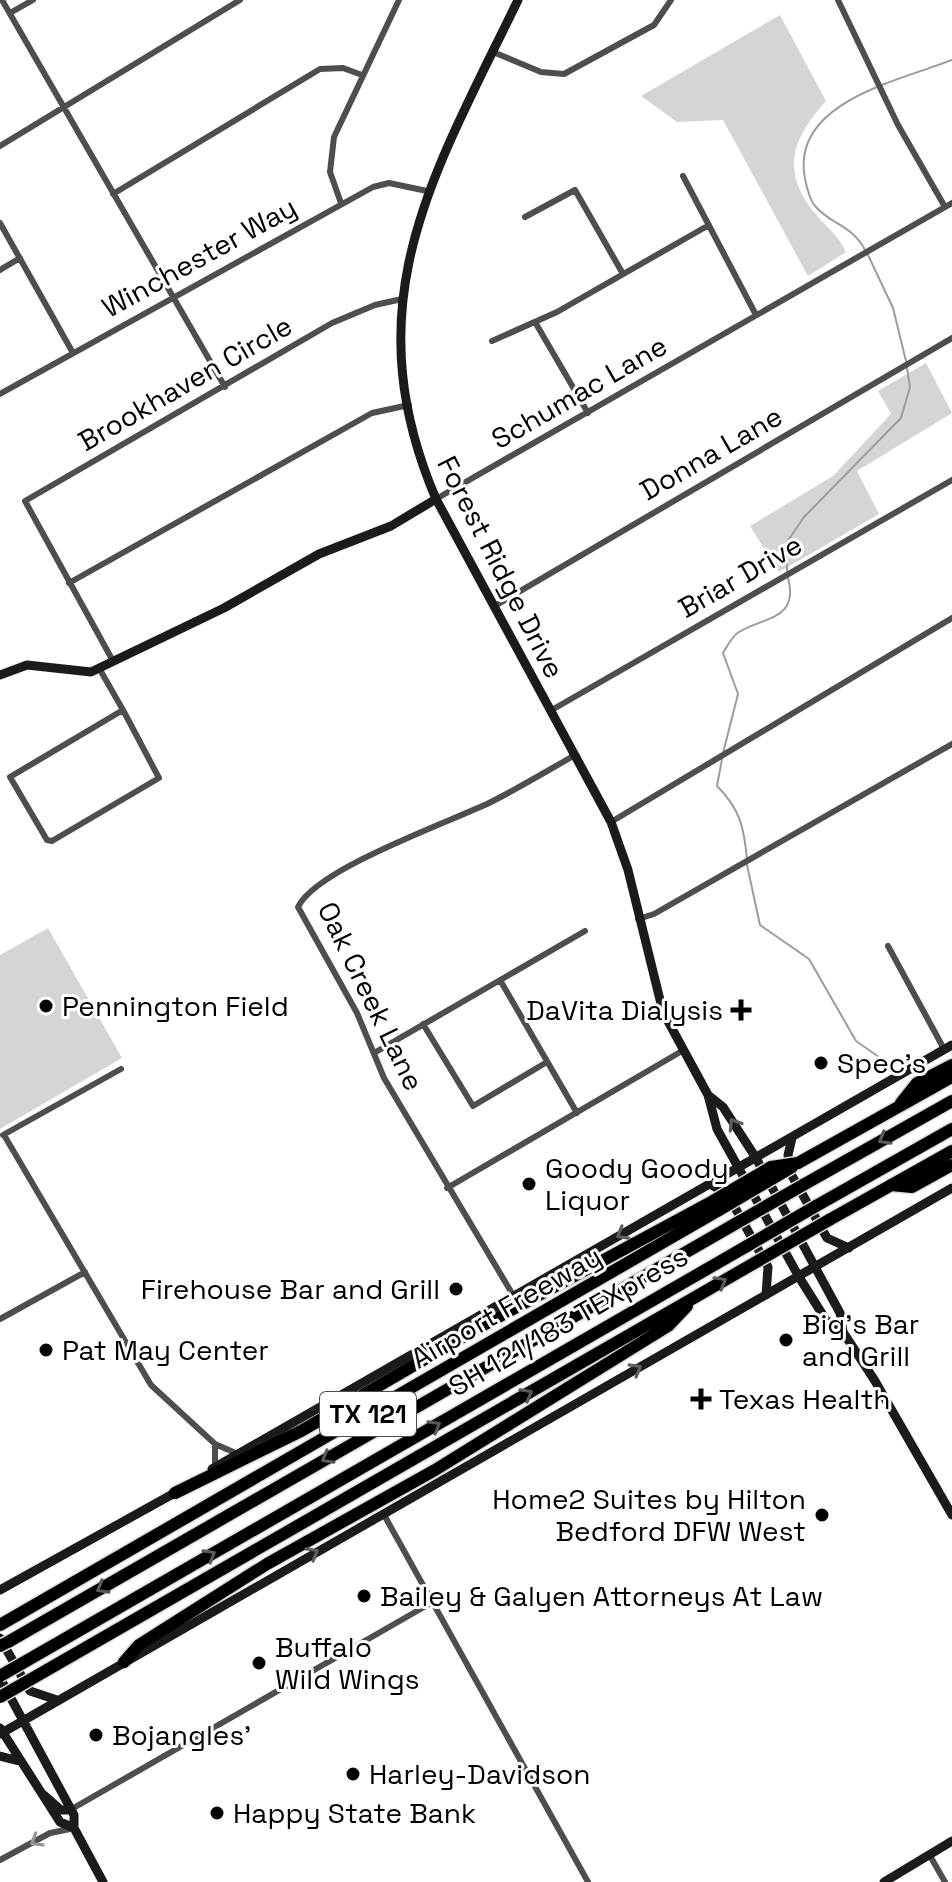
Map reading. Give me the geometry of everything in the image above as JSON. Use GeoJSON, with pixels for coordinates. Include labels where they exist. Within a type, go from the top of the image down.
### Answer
{"type":"FeatureCollection","features":[{"type":"Feature","properties":{"kind":"highway"},"geometry":{"type":"LineString","coordinates":[[897,1107],[917,1083],[952,1065]]}},
{"type":"Feature","properties":{"kind":"highway","name":"Airport Freeway"},"geometry":{"type":"LineString","coordinates":[[0,1625],[716,1205],[952,1077]]}},
{"type":"Feature","properties":{"kind":"highway","name":"SH 121/183 TEXpress"},"geometry":{"type":"LineString","coordinates":[[3,1642],[952,1101]]}},
{"type":"Feature","properties":{"kind":"highway","name":"SH 121/183 TEXpress"},"geometry":{"type":"LineString","coordinates":[[0,1677],[952,1129]]}},
{"type":"Feature","properties":{"kind":"highway","name":"TX 121"},"geometry":{"type":"LineString","coordinates":[[0,1697],[952,1151]]}},
{"type":"Feature","properties":{"kind":"highway"},"geometry":{"type":"LineString","coordinates":[[891,1185],[912,1187],[952,1165]]}},
{"type":"Feature","properties":{"kind":"highway"},"geometry":{"type":"LineString","coordinates":[[175,1493],[301,1431],[506,1312],[716,1205]]}},
{"type":"Feature","properties":{"kind":"highway"},"geometry":{"type":"LineString","coordinates":[[124,1662],[139,1645],[267,1564],[435,1470],[668,1326],[697,1295]]}},
{"type":"Feature","properties":{"kind":"main road","name":"Forest Ridge Drive"},"geometry":{"type":"LineString","coordinates":[[518,0],[427,191],[408,253],[402,299],[403,359],[419,451],[436,499],[611,822],[628,870],[637,919],[663,1012],[682,1051],[708,1095],[723,1107],[756,1158],[840,1313],[843,1332],[952,1515]]}},
{"type":"Feature","properties":{"kind":"main road","name":"Schumac Lane"},"geometry":{"type":"LineString","coordinates":[[1,672],[27,665],[84,673],[99,668],[224,608],[319,554],[391,526],[436,499]]}},
{"type":"Feature","properties":{"kind":"main road","name":"Airport Freeway"},"geometry":{"type":"LineString","coordinates":[[0,1590],[175,1493],[513,1295],[948,1047]]}},
{"type":"Feature","properties":{"kind":"main road","name":"Forest Ridge Drive"},"geometry":{"type":"LineString","coordinates":[[708,1095],[710,1114],[799,1277],[826,1320],[843,1332]]}},
{"type":"Feature","properties":{"kind":"main road"},"geometry":{"type":"LineString","coordinates":[[792,1138],[788,1155],[791,1174],[827,1238],[849,1248]]}},
{"type":"Feature","properties":{"kind":"main road"},"geometry":{"type":"LineString","coordinates":[[710,1184],[728,1195],[768,1267],[766,1295]]}},
{"type":"Feature","properties":{"kind":"main road"},"geometry":{"type":"LineString","coordinates":[[74,1828],[60,1822],[1,1731],[952,1188]]}},
{"type":"Feature","properties":{"kind":"main road"},"geometry":{"type":"LineString","coordinates":[[3,1642],[30,1691],[57,1700]]}},
{"type":"Feature","properties":{"kind":"main road"},"geometry":{"type":"LineString","coordinates":[[0,1677],[70,1810],[74,1828],[103,1882]]}},
{"type":"Feature","properties":{"kind":"main road"},"geometry":{"type":"LineString","coordinates":[[0,1756],[19,1761]]}},
{"type":"Feature","properties":{"kind":"main road"},"geometry":{"type":"LineString","coordinates":[[41,1795],[47,1795],[61,1810],[70,1810]]}},
{"type":"Feature","properties":{"kind":"main road"},"geometry":{"type":"LineString","coordinates":[[884,1882],[952,1841]]}},
{"type":"Feature","properties":{"kind":"street"},"geometry":{"type":"LineString","coordinates":[[2,0],[225,387]]}},
{"type":"Feature","properties":{"kind":"street"},"geometry":{"type":"LineString","coordinates":[[10,13],[33,0]]}},
{"type":"Feature","properties":{"kind":"street"},"geometry":{"type":"LineString","coordinates":[[0,146],[240,0]]}},
{"type":"Feature","properties":{"kind":"street"},"geometry":{"type":"LineString","coordinates":[[341,203],[333,183],[329,159],[334,137],[399,0]]}},
{"type":"Feature","properties":{"kind":"street"},"geometry":{"type":"LineString","coordinates":[[493,52],[541,72],[564,74],[654,25],[671,0]]}},
{"type":"Feature","properties":{"kind":"street"},"geometry":{"type":"LineString","coordinates":[[838,0],[879,88],[949,205]]}},
{"type":"Feature","properties":{"kind":"street"},"geometry":{"type":"LineString","coordinates":[[113,194],[320,69],[343,68],[362,75]]}},
{"type":"Feature","properties":{"kind":"street"},"geometry":{"type":"LineString","coordinates":[[683,176],[756,315]]}},
{"type":"Feature","properties":{"kind":"street","name":"Winchester Way"},"geometry":{"type":"LineString","coordinates":[[0,394],[341,203],[389,183],[427,191]]}},
{"type":"Feature","properties":{"kind":"street"},"geometry":{"type":"LineString","coordinates":[[525,217],[575,190],[623,274]]}},
{"type":"Feature","properties":{"kind":"street","name":"Schumac Lane"},"geometry":{"type":"LineString","coordinates":[[436,499],[949,205]]}},
{"type":"Feature","properties":{"kind":"street"},"geometry":{"type":"LineString","coordinates":[[0,223],[73,353]]}},
{"type":"Feature","properties":{"kind":"street"},"geometry":{"type":"LineString","coordinates":[[492,341],[535,322],[709,225]]}},
{"type":"Feature","properties":{"kind":"street"},"geometry":{"type":"LineString","coordinates":[[0,270],[20,258]]}},
{"type":"Feature","properties":{"kind":"street","name":"Brookhaven Circle"},"geometry":{"type":"LineString","coordinates":[[69,583],[25,503],[28,498],[332,323],[375,305],[402,299]]}},
{"type":"Feature","properties":{"kind":"street"},"geometry":{"type":"LineString","coordinates":[[535,322],[588,413]]}},
{"type":"Feature","properties":{"kind":"street","name":"Donna Lane"},"geometry":{"type":"LineString","coordinates":[[493,607],[952,338]]}},
{"type":"Feature","properties":{"kind":"street"},"geometry":{"type":"LineString","coordinates":[[113,661],[69,583],[372,413],[409,405]]}},
{"type":"Feature","properties":{"kind":"street","name":"Briar Drive"},"geometry":{"type":"LineString","coordinates":[[550,711],[952,480]]}},
{"type":"Feature","properties":{"kind":"street"},"geometry":{"type":"LineString","coordinates":[[611,822],[952,618]]}},
{"type":"Feature","properties":{"kind":"street"},"geometry":{"type":"LineString","coordinates":[[99,668],[123,710],[159,778],[52,841],[47,840],[10,777],[123,710]]}},
{"type":"Feature","properties":{"kind":"street"},"geometry":{"type":"LineString","coordinates":[[637,919],[654,914],[752,860],[952,744]]}},
{"type":"Feature","properties":{"kind":"street","name":"Oak Creek Lane"},"geometry":{"type":"LineString","coordinates":[[513,1295],[447,1188],[374,1053],[357,1013],[300,914],[299,903],[392,843],[489,803],[575,755]]}},
{"type":"Feature","properties":{"kind":"street"},"geometry":{"type":"LineString","coordinates":[[374,1053],[585,931]]}},
{"type":"Feature","properties":{"kind":"street"},"geometry":{"type":"LineString","coordinates":[[888,946],[948,1047]]}},
{"type":"Feature","properties":{"kind":"street"},"geometry":{"type":"LineString","coordinates":[[500,980],[577,1113]]}},
{"type":"Feature","properties":{"kind":"street"},"geometry":{"type":"LineString","coordinates":[[423,1024],[473,1106],[547,1062]]}},
{"type":"Feature","properties":{"kind":"street"},"geometry":{"type":"LineString","coordinates":[[447,1188],[682,1051]]}},
{"type":"Feature","properties":{"kind":"street"},"geometry":{"type":"LineString","coordinates":[[121,1069],[2,1136],[151,1385],[215,1444],[238,1454]]}},
{"type":"Feature","properties":{"kind":"street"},"geometry":{"type":"LineString","coordinates":[[0,1319],[85,1272]]}},
{"type":"Feature","properties":{"kind":"street"},"geometry":{"type":"LineString","coordinates":[[215,1444],[215,1467]]}},
{"type":"Feature","properties":{"kind":"street"},"geometry":{"type":"LineString","coordinates":[[383,1513],[588,1882]]}},
{"type":"Feature","properties":{"kind":"street"},"geometry":{"type":"LineString","coordinates":[[70,1810],[431,1603]]}},
{"type":"Feature","properties":{"kind":"street"},"geometry":{"type":"LineString","coordinates":[[0,1860],[50,1833],[74,1828]]}},
{"type":"Feature","properties":{"kind":"street"},"geometry":{"type":"LineString","coordinates":[[929,1854],[945,1882]]}},
{"type":"Feature","properties":{"kind":"shaded area"},"geometry":{"type":"Polygon","coordinates":[[[780,15],[826,101],[804,130],[798,144],[794,158],[799,187],[846,252],[808,276],[723,120],[677,122],[641,96],[780,15]]]}},
{"type":"Feature","properties":{"kind":"shaded area"},"geometry":{"type":"Polygon","coordinates":[[[926,363],[952,413],[857,471],[879,514],[779,572],[750,526],[833,476],[891,414],[878,391],[926,363]]]}},
{"type":"Feature","properties":{"kind":"shaded area","name":"Pennington Field"},"geometry":{"type":"Polygon","coordinates":[[[48,928],[122,1058],[0,1129],[0,955],[48,928]]]}},
{"type":"Feature","properties":{"kind":"waterway"},"geometry":{"type":"LineString","coordinates":[[865,250],[854,235],[813,203],[804,172],[806,148],[817,127],[856,97],[952,60]]}},
{"type":"Feature","properties":{"kind":"waterway"},"geometry":{"type":"LineString","coordinates":[[868,255],[893,308],[906,361]]}},
{"type":"Feature","properties":{"kind":"waterway"},"geometry":{"type":"LineString","coordinates":[[787,571],[787,542],[804,517],[901,418],[910,387],[907,368]]}},
{"type":"Feature","properties":{"kind":"waterway"},"geometry":{"type":"LineString","coordinates":[[723,753],[738,694],[723,653],[737,634],[778,615],[784,609],[789,601],[788,577]]}},
{"type":"Feature","properties":{"kind":"waterway"},"geometry":{"type":"LineString","coordinates":[[722,759],[717,786],[740,819],[747,859]]}},
{"type":"Feature","properties":{"kind":"waterway"},"geometry":{"type":"LineString","coordinates":[[747,865],[760,925],[809,959],[856,1041],[896,1069]]}},
{"type":"Feature","properties":{"kind":"place","name":"Pennington Field"},"geometry":{"type":"Point","coordinates":[46,1006]}},
{"type":"Feature","properties":{"kind":"place","name":"DaVita Dialysis"},"geometry":{"type":"Point","coordinates":[741,1010]}},
{"type":"Feature","properties":{"kind":"place","name":"Spec's"},"geometry":{"type":"Point","coordinates":[821,1063]}},
{"type":"Feature","properties":{"kind":"place","name":"Goody Goody Liquor"},"geometry":{"type":"Point","coordinates":[529,1184]}},
{"type":"Feature","properties":{"kind":"place","name":"Firehouse Bar and Grill"},"geometry":{"type":"Point","coordinates":[456,1289]}},
{"type":"Feature","properties":{"kind":"place","name":"Big’s Bar and Grill"},"geometry":{"type":"Point","coordinates":[786,1340]}},
{"type":"Feature","properties":{"kind":"place","name":"Pat May Center"},"geometry":{"type":"Point","coordinates":[46,1350]}},
{"type":"Feature","properties":{"kind":"place","name":"Texas Health"},"geometry":{"type":"Point","coordinates":[701,1399]}},
{"type":"Feature","properties":{"kind":"place","name":"Home2 Suites by Hilton Bedford DFW West"},"geometry":{"type":"Point","coordinates":[822,1515]}},
{"type":"Feature","properties":{"kind":"place","name":"Bailey & Galyen Attorneys At Law"},"geometry":{"type":"Point","coordinates":[364,1596]}},
{"type":"Feature","properties":{"kind":"place","name":"Buffalo Wild Wings"},"geometry":{"type":"Point","coordinates":[259,1663]}},
{"type":"Feature","properties":{"kind":"place","name":"Bojangles'"},"geometry":{"type":"Point","coordinates":[96,1735]}},
{"type":"Feature","properties":{"kind":"place","name":"Harley-Davidson"},"geometry":{"type":"Point","coordinates":[353,1774]}},
{"type":"Feature","properties":{"kind":"place","name":"Happy State Bank"},"geometry":{"type":"Point","coordinates":[217,1813]}}]}
